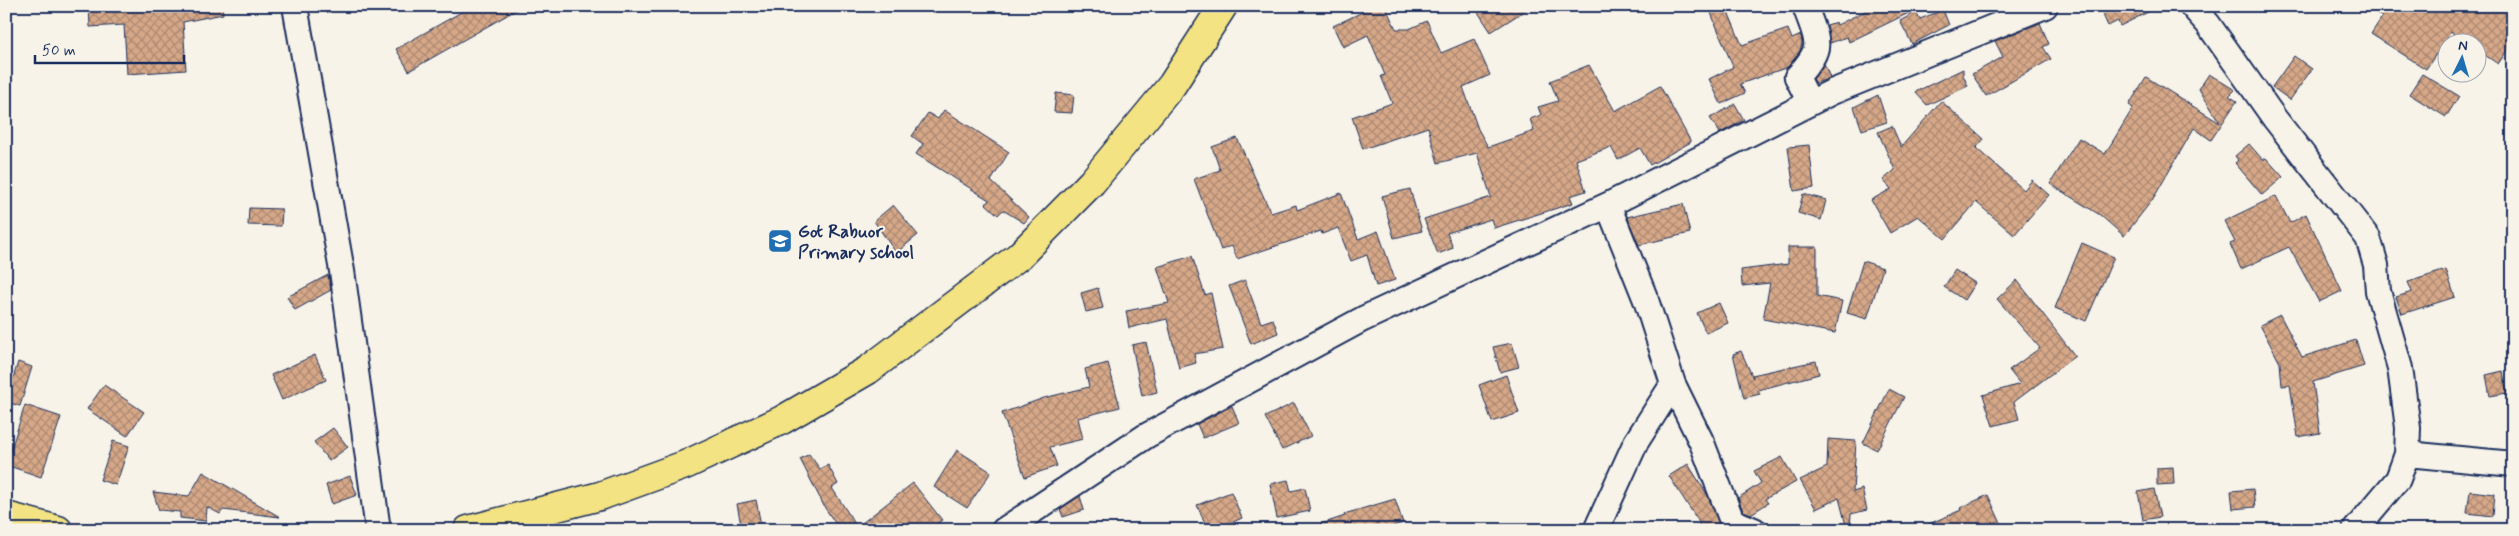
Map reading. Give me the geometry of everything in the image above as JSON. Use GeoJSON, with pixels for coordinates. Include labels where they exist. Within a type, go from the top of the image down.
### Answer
{"type":"FeatureCollection","features":[{"type":"Feature","properties":{"kind":"highway"},"geometry":{"type":"LineString","coordinates":[[468,530],[600,496],[685,465],[782,420],[868,370],[1019,256],[1079,195],[1172,85],[1223,6]]}},
{"type":"Feature","properties":{"kind":"highway"},"geometry":{"type":"LineString","coordinates":[[6,516],[58,530]]}},
{"type":"Feature","properties":{"kind":"street"},"geometry":{"type":"LineString","coordinates":[[295,6],[342,271],[378,530]]}},
{"type":"Feature","properties":{"kind":"street"},"geometry":{"type":"LineString","coordinates":[[1805,6],[1818,44],[1814,57],[1797,77],[1810,103]]}},
{"type":"Feature","properties":{"kind":"street"},"geometry":{"type":"LineString","coordinates":[[2192,6],[2208,24],[2275,119],[2368,238],[2376,266],[2378,291],[2400,368],[2408,428],[2407,454],[2398,478],[2355,530]]}},
{"type":"Feature","properties":{"kind":"street"},"geometry":{"type":"LineString","coordinates":[[1004,530],[1146,436],[1363,319],[1608,204],[1832,92],[2039,8]]}},
{"type":"Feature","properties":{"kind":"street"},"geometry":{"type":"LineString","coordinates":[[1608,204],[1646,300],[1673,384],[1702,443],[1732,521],[1754,530]]}},
{"type":"Feature","properties":{"kind":"street"},"geometry":{"type":"LineString","coordinates":[[1596,530],[1636,442],[1673,384]]}},
{"type":"Feature","properties":{"kind":"street"},"geometry":{"type":"LineString","coordinates":[[2407,454],[2513,464]]}},
{"type":"Feature","properties":{"kind":"building"},"geometry":{"type":"Polygon","coordinates":[[[89,6],[222,6],[223,14],[183,22],[186,70],[127,74],[124,25],[90,27],[89,6]]]}},
{"type":"Feature","properties":{"kind":"building"},"geometry":{"type":"Polygon","coordinates":[[[472,6],[523,6],[409,71],[396,49],[472,6]]]}},
{"type":"Feature","properties":{"kind":"building"},"geometry":{"type":"Polygon","coordinates":[[[1375,6],[1385,6],[1396,29],[1409,29],[1427,21],[1441,53],[1474,39],[1490,75],[1463,87],[1478,129],[1488,147],[1534,131],[1530,119],[1541,115],[1538,107],[1558,101],[1550,81],[1589,65],[1615,111],[1660,86],[1691,142],[1650,165],[1640,148],[1618,160],[1611,147],[1576,160],[1586,191],[1570,196],[1573,203],[1494,228],[1491,219],[1447,233],[1453,248],[1438,254],[1424,219],[1491,197],[1477,153],[1438,163],[1428,127],[1363,149],[1352,117],[1392,103],[1381,76],[1385,75],[1368,35],[1343,47],[1333,26],[1375,6]]]}},
{"type":"Feature","properties":{"kind":"building"},"geometry":{"type":"Polygon","coordinates":[[[1474,6],[1532,6],[1491,32],[1474,6]]]}},
{"type":"Feature","properties":{"kind":"building"},"geometry":{"type":"Polygon","coordinates":[[[1875,6],[1923,6],[1849,42],[1847,37],[1830,43],[1827,25],[1836,22],[1837,25],[1875,6]]]}},
{"type":"Feature","properties":{"kind":"building"},"geometry":{"type":"Polygon","coordinates":[[[2099,6],[2160,6],[2120,26],[2118,21],[2108,26],[2099,6]]]}},
{"type":"Feature","properties":{"kind":"building"},"geometry":{"type":"Polygon","coordinates":[[[2366,6],[2513,6],[2513,42],[2498,64],[2486,56],[2486,32],[2436,32],[2436,54],[2426,69],[2371,34],[2382,17],[2366,6]]]}},
{"type":"Feature","properties":{"kind":"building"},"geometry":{"type":"Polygon","coordinates":[[[1726,7],[1742,45],[1788,29],[1792,39],[1801,35],[1802,43],[1800,51],[1788,67],[1740,84],[1745,93],[1721,104],[1709,79],[1733,67],[1711,13],[1726,7]]]}},
{"type":"Feature","properties":{"kind":"building"},"geometry":{"type":"Polygon","coordinates":[[[1943,10],[1949,25],[1912,44],[1900,21],[1916,12],[1920,19],[1943,10]]]}},
{"type":"Feature","properties":{"kind":"building"},"geometry":{"type":"Polygon","coordinates":[[[2040,23],[2049,44],[2043,47],[2051,59],[1986,96],[1972,74],[2003,57],[1995,41],[2040,23]]]}},
{"type":"Feature","properties":{"kind":"building"},"geometry":{"type":"Polygon","coordinates":[[[2294,56],[2312,69],[2290,100],[2272,87],[2294,56]]]}},
{"type":"Feature","properties":{"kind":"building"},"geometry":{"type":"Polygon","coordinates":[[[1824,63],[1830,78],[1816,83],[1813,79],[1824,63]]]}},
{"type":"Feature","properties":{"kind":"building"},"geometry":{"type":"Polygon","coordinates":[[[1963,69],[1963,75],[1968,86],[1927,105],[1915,92],[1963,69]]]}},
{"type":"Feature","properties":{"kind":"building"},"geometry":{"type":"Polygon","coordinates":[[[2209,74],[2235,90],[2229,96],[2237,101],[2211,140],[2194,128],[2153,199],[2124,236],[2100,215],[2050,184],[2079,138],[2105,154],[2133,108],[2129,105],[2146,77],[2220,123],[2199,89],[2209,74]]]}},
{"type":"Feature","properties":{"kind":"building"},"geometry":{"type":"Polygon","coordinates":[[[2422,74],[2459,96],[2446,117],[2409,94],[2422,74]]]}},
{"type":"Feature","properties":{"kind":"building"},"geometry":{"type":"Polygon","coordinates":[[[1056,93],[1074,95],[1072,113],[1054,112],[1056,93]]]}},
{"type":"Feature","properties":{"kind":"building"},"geometry":{"type":"Polygon","coordinates":[[[1878,95],[1887,122],[1862,130],[1854,107],[1878,95]]]}},
{"type":"Feature","properties":{"kind":"building"},"geometry":{"type":"Polygon","coordinates":[[[1941,101],[1984,139],[1976,148],[2024,190],[2032,180],[2049,195],[2014,235],[1976,202],[1945,239],[1918,216],[1890,233],[1871,200],[1891,189],[1883,180],[1895,170],[1878,132],[1892,126],[1901,147],[1941,101]]]}},
{"type":"Feature","properties":{"kind":"building"},"geometry":{"type":"Polygon","coordinates":[[[1735,104],[1744,120],[1720,133],[1710,118],[1735,104]]]}},
{"type":"Feature","properties":{"kind":"building"},"geometry":{"type":"Polygon","coordinates":[[[944,110],[1009,152],[991,181],[1029,217],[1024,223],[1003,210],[998,215],[986,204],[989,200],[916,154],[923,144],[912,136],[928,113],[938,119],[944,110]]]}},
{"type":"Feature","properties":{"kind":"building"},"geometry":{"type":"Polygon","coordinates":[[[1237,138],[1271,213],[1296,205],[1297,210],[1341,193],[1358,239],[1378,231],[1395,280],[1376,286],[1367,255],[1351,261],[1338,228],[1322,234],[1321,231],[1237,259],[1232,246],[1221,250],[1194,179],[1220,170],[1212,147],[1237,138]]]}},
{"type":"Feature","properties":{"kind":"building"},"geometry":{"type":"Polygon","coordinates":[[[2249,144],[2263,160],[2266,158],[2283,177],[2262,195],[2235,163],[2238,160],[2235,156],[2249,144]]]}},
{"type":"Feature","properties":{"kind":"building"},"geometry":{"type":"Polygon","coordinates":[[[1809,145],[1814,188],[1794,191],[1788,147],[1809,145]]]}},
{"type":"Feature","properties":{"kind":"building"},"geometry":{"type":"Polygon","coordinates":[[[1410,189],[1422,231],[1394,238],[1382,196],[1410,189]]]}},
{"type":"Feature","properties":{"kind":"building"},"geometry":{"type":"Polygon","coordinates":[[[1803,194],[1826,200],[1821,220],[1798,213],[1803,194]]]}},
{"type":"Feature","properties":{"kind":"building"},"geometry":{"type":"Polygon","coordinates":[[[2276,196],[2290,223],[2306,214],[2342,291],[2319,302],[2289,247],[2241,269],[2230,244],[2235,242],[2224,221],[2276,196]]]}},
{"type":"Feature","properties":{"kind":"building"},"geometry":{"type":"Polygon","coordinates":[[[1683,204],[1690,233],[1639,245],[1627,217],[1683,204]]]}},
{"type":"Feature","properties":{"kind":"building"},"geometry":{"type":"Polygon","coordinates":[[[893,205],[918,235],[896,253],[874,221],[893,205]]]}},
{"type":"Feature","properties":{"kind":"building"},"geometry":{"type":"Polygon","coordinates":[[[249,208],[282,209],[281,226],[248,225],[249,208]]]}},
{"type":"Feature","properties":{"kind":"building"},"geometry":{"type":"Polygon","coordinates":[[[2082,243],[2114,257],[2086,321],[2055,308],[2082,243]]]}},
{"type":"Feature","properties":{"kind":"building"},"geometry":{"type":"Polygon","coordinates":[[[1788,247],[1817,247],[1817,296],[1842,301],[1835,333],[1763,319],[1770,283],[1742,286],[1741,270],[1788,264],[1788,247]]]}},
{"type":"Feature","properties":{"kind":"building"},"geometry":{"type":"Polygon","coordinates":[[[1192,256],[1205,295],[1211,293],[1223,349],[1194,354],[1196,363],[1179,368],[1167,319],[1129,328],[1126,311],[1169,303],[1157,267],[1192,256]]]}},
{"type":"Feature","properties":{"kind":"building"},"geometry":{"type":"Polygon","coordinates":[[[1863,261],[1883,268],[1867,319],[1847,313],[1863,261]]]}},
{"type":"Feature","properties":{"kind":"building"},"geometry":{"type":"Polygon","coordinates":[[[1955,270],[1975,283],[1964,300],[1944,287],[1955,270]]]}},
{"type":"Feature","properties":{"kind":"building"},"geometry":{"type":"Polygon","coordinates":[[[2446,270],[2455,297],[2402,314],[2396,297],[2412,292],[2408,282],[2446,270]]]}},
{"type":"Feature","properties":{"kind":"building"},"geometry":{"type":"Polygon","coordinates":[[[328,275],[331,290],[295,310],[287,297],[328,275]]]}},
{"type":"Feature","properties":{"kind":"building"},"geometry":{"type":"Polygon","coordinates":[[[1245,280],[1261,323],[1273,319],[1278,333],[1251,344],[1229,286],[1245,280]]]}},
{"type":"Feature","properties":{"kind":"building"},"geometry":{"type":"Polygon","coordinates":[[[2017,280],[2075,356],[2014,402],[2019,419],[1993,426],[1983,395],[2020,384],[2009,370],[2040,348],[1997,299],[2017,280]]]}},
{"type":"Feature","properties":{"kind":"building"},"geometry":{"type":"Polygon","coordinates":[[[1098,288],[1103,308],[1086,312],[1081,293],[1098,288]]]}},
{"type":"Feature","properties":{"kind":"building"},"geometry":{"type":"Polygon","coordinates":[[[1719,303],[1728,323],[1706,333],[1697,313],[1719,303]]]}},
{"type":"Feature","properties":{"kind":"building"},"geometry":{"type":"Polygon","coordinates":[[[2280,315],[2302,357],[2356,340],[2364,366],[2313,382],[2320,433],[2298,437],[2290,385],[2282,386],[2280,363],[2260,325],[2280,315]]]}},
{"type":"Feature","properties":{"kind":"building"},"geometry":{"type":"Polygon","coordinates":[[[1146,342],[1157,392],[1142,396],[1132,345],[1146,342]]]}},
{"type":"Feature","properties":{"kind":"building"},"geometry":{"type":"Polygon","coordinates":[[[1512,343],[1519,367],[1500,372],[1493,347],[1512,343]]]}},
{"type":"Feature","properties":{"kind":"building"},"geometry":{"type":"Polygon","coordinates":[[[1741,351],[1753,378],[1752,375],[1816,361],[1819,374],[1758,390],[1760,394],[1744,398],[1733,354],[1741,351]]]}},
{"type":"Feature","properties":{"kind":"building"},"geometry":{"type":"Polygon","coordinates":[[[315,355],[326,380],[282,400],[271,375],[315,355]]]}},
{"type":"Feature","properties":{"kind":"building"},"geometry":{"type":"Polygon","coordinates":[[[18,362],[32,367],[20,406],[6,402],[18,362]]]}},
{"type":"Feature","properties":{"kind":"building"},"geometry":{"type":"Polygon","coordinates":[[[1108,363],[1120,407],[1078,418],[1083,439],[1050,447],[1057,466],[1025,477],[1002,413],[1044,398],[1089,387],[1085,369],[1108,363]]]}},
{"type":"Feature","properties":{"kind":"building"},"geometry":{"type":"Polygon","coordinates":[[[2503,371],[2507,393],[2490,396],[2486,375],[2503,371]]]}},
{"type":"Feature","properties":{"kind":"building"},"geometry":{"type":"Polygon","coordinates":[[[1506,375],[1519,413],[1492,422],[1479,385],[1506,375]]]}},
{"type":"Feature","properties":{"kind":"building"},"geometry":{"type":"Polygon","coordinates":[[[104,385],[144,412],[127,436],[87,409],[104,385]]]}},
{"type":"Feature","properties":{"kind":"building"},"geometry":{"type":"Polygon","coordinates":[[[1889,389],[1904,397],[1877,450],[1863,443],[1889,389]]]}},
{"type":"Feature","properties":{"kind":"building"},"geometry":{"type":"Polygon","coordinates":[[[1294,403],[1311,436],[1282,450],[1265,417],[1294,403]]]}},
{"type":"Feature","properties":{"kind":"building"},"geometry":{"type":"Polygon","coordinates":[[[25,405],[61,417],[41,477],[6,465],[25,405]]]}},
{"type":"Feature","properties":{"kind":"building"},"geometry":{"type":"Polygon","coordinates":[[[1232,406],[1239,423],[1203,438],[1197,424],[1232,406]]]}},
{"type":"Feature","properties":{"kind":"building"},"geometry":{"type":"Polygon","coordinates":[[[333,428],[348,447],[329,461],[314,442],[333,428]]]}},
{"type":"Feature","properties":{"kind":"building"},"geometry":{"type":"Polygon","coordinates":[[[1828,439],[1856,441],[1853,492],[1862,489],[1867,510],[1851,514],[1850,528],[1847,529],[1839,498],[1816,509],[1800,480],[1827,467],[1828,439]]]}},
{"type":"Feature","properties":{"kind":"building"},"geometry":{"type":"Polygon","coordinates":[[[113,441],[129,446],[116,485],[100,480],[113,441]]]}},
{"type":"Feature","properties":{"kind":"building"},"geometry":{"type":"Polygon","coordinates":[[[957,450],[991,472],[967,508],[934,487],[957,450]]]}},
{"type":"Feature","properties":{"kind":"building"},"geometry":{"type":"Polygon","coordinates":[[[809,454],[820,469],[828,465],[838,484],[832,488],[857,527],[913,483],[942,520],[930,530],[840,530],[825,508],[800,459],[809,454]]]}},
{"type":"Feature","properties":{"kind":"building"},"geometry":{"type":"Polygon","coordinates":[[[1782,457],[1796,482],[1765,499],[1768,503],[1751,514],[1743,511],[1738,498],[1761,483],[1754,471],[1782,457]]]}},
{"type":"Feature","properties":{"kind":"building"},"geometry":{"type":"Polygon","coordinates":[[[1688,464],[1708,496],[1722,530],[1691,530],[1700,524],[1669,476],[1688,464]]]}},
{"type":"Feature","properties":{"kind":"building"},"geometry":{"type":"Polygon","coordinates":[[[2173,467],[2174,484],[2157,485],[2157,468],[2173,467]]]}},
{"type":"Feature","properties":{"kind":"building"},"geometry":{"type":"Polygon","coordinates":[[[203,472],[280,517],[223,510],[220,514],[207,507],[206,521],[180,518],[180,512],[159,510],[153,492],[189,496],[203,472]]]}},
{"type":"Feature","properties":{"kind":"building"},"geometry":{"type":"Polygon","coordinates":[[[350,476],[357,495],[332,504],[326,485],[350,476]]]}},
{"type":"Feature","properties":{"kind":"building"},"geometry":{"type":"Polygon","coordinates":[[[1288,480],[1291,491],[1305,488],[1310,511],[1277,518],[1270,484],[1288,480]]]}},
{"type":"Feature","properties":{"kind":"building"},"geometry":{"type":"Polygon","coordinates":[[[2154,489],[2160,517],[2143,520],[2138,492],[2154,489]]]}},
{"type":"Feature","properties":{"kind":"building"},"geometry":{"type":"Polygon","coordinates":[[[2253,489],[2255,507],[2233,509],[2231,491],[2253,489]]]}},
{"type":"Feature","properties":{"kind":"building"},"geometry":{"type":"Polygon","coordinates":[[[2470,491],[2495,494],[2493,516],[2467,513],[2470,491]]]}},
{"type":"Feature","properties":{"kind":"building"},"geometry":{"type":"Polygon","coordinates":[[[1231,492],[1242,518],[1215,530],[1208,530],[1197,505],[1231,492]]]}},
{"type":"Feature","properties":{"kind":"building"},"geometry":{"type":"Polygon","coordinates":[[[1988,495],[2004,530],[1915,530],[1961,510],[1960,508],[1988,495]]]}},
{"type":"Feature","properties":{"kind":"building"},"geometry":{"type":"Polygon","coordinates":[[[1080,496],[1084,510],[1063,517],[1060,509],[1080,496]]]}},
{"type":"Feature","properties":{"kind":"building"},"geometry":{"type":"Polygon","coordinates":[[[1395,499],[1403,523],[1381,530],[1313,530],[1312,527],[1345,516],[1344,514],[1395,499]]]}},
{"type":"Feature","properties":{"kind":"building"},"geometry":{"type":"Polygon","coordinates":[[[756,500],[762,530],[742,530],[737,504],[756,500]]]}},
{"type":"Feature","properties":{"kind":"place","name":"Got Rabuor Primary school"},"geometry":{"type":"Point","coordinates":[780,241]}}]}
